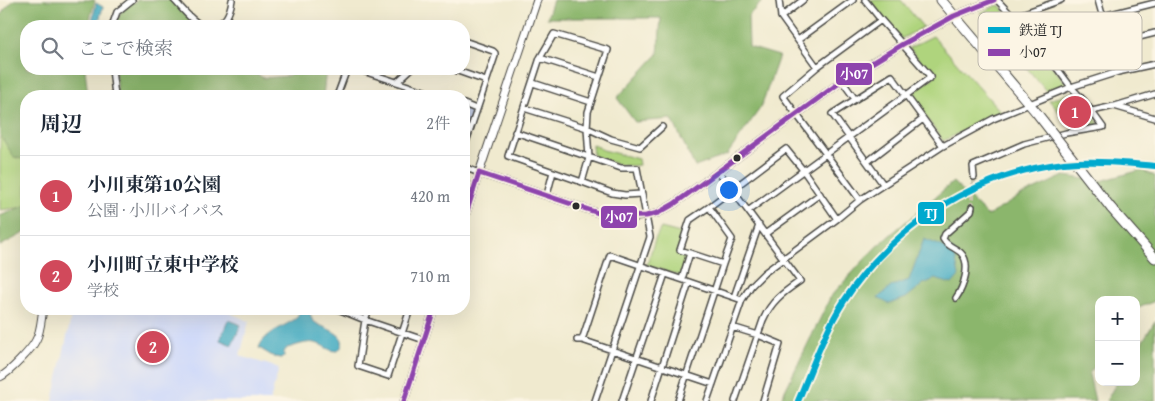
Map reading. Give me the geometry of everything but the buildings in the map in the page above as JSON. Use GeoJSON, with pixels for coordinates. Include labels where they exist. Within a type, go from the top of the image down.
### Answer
{"type":"FeatureCollection","features":[{"type":"Feature","properties":{"kind":"highway"},"geometry":{"type":"LineString","coordinates":[[942,0],[978,44]]}},
{"type":"Feature","properties":{"kind":"highway"},"geometry":{"type":"LineString","coordinates":[[1000,70],[1036,112],[1111,208],[1155,258]]}},
{"type":"Feature","properties":{"kind":"street"},"geometry":{"type":"LineString","coordinates":[[114,20],[117,12],[132,0]]}},
{"type":"Feature","properties":{"kind":"street"},"geometry":{"type":"LineString","coordinates":[[174,0],[194,20]]}},
{"type":"Feature","properties":{"kind":"street"},"geometry":{"type":"LineString","coordinates":[[224,20],[230,12],[232,0]]}},
{"type":"Feature","properties":{"kind":"street"},"geometry":{"type":"LineString","coordinates":[[470,202],[537,0]]}},
{"type":"Feature","properties":{"kind":"street"},"geometry":{"type":"LineString","coordinates":[[779,0],[781,16],[817,67]]}},
{"type":"Feature","properties":{"kind":"street"},"geometry":{"type":"LineString","coordinates":[[781,16],[803,0]]}},
{"type":"Feature","properties":{"kind":"street"},"geometry":{"type":"LineString","coordinates":[[798,40],[852,0]]}},
{"type":"Feature","properties":{"kind":"street"},"geometry":{"type":"LineString","coordinates":[[748,211],[931,76],[865,0]]}},
{"type":"Feature","properties":{"kind":"street"},"geometry":{"type":"LineString","coordinates":[[470,169],[610,217],[637,217],[658,213],[719,172],[842,81],[903,44],[954,16],[996,0],[1008,12]]}},
{"type":"Feature","properties":{"kind":"street"},"geometry":{"type":"LineString","coordinates":[[1027,12],[1061,0]]}},
{"type":"Feature","properties":{"kind":"street"},"geometry":{"type":"LineString","coordinates":[[1098,0],[1102,12]]}},
{"type":"Feature","properties":{"kind":"street"},"geometry":{"type":"LineString","coordinates":[[1119,12],[1155,3]]}},
{"type":"Feature","properties":{"kind":"street"},"geometry":{"type":"LineString","coordinates":[[860,200],[783,96],[817,67],[881,20]]}},
{"type":"Feature","properties":{"kind":"street"},"geometry":{"type":"LineString","coordinates":[[1142,36],[1155,33]]}},
{"type":"Feature","properties":{"kind":"street"},"geometry":{"type":"LineString","coordinates":[[582,182],[589,158],[588,112],[608,50],[554,34],[540,58],[508,156],[612,193],[625,195],[641,194]]}},
{"type":"Feature","properties":{"kind":"street"},"geometry":{"type":"LineString","coordinates":[[470,43],[493,51],[495,56],[470,128]]}},
{"type":"Feature","properties":{"kind":"street"},"geometry":{"type":"LineString","coordinates":[[540,58],[599,77]]}},
{"type":"Feature","properties":{"kind":"street"},"geometry":{"type":"LineString","coordinates":[[1142,67],[1155,64]]}},
{"type":"Feature","properties":{"kind":"street"},"geometry":{"type":"LineString","coordinates":[[974,177],[973,166],[1024,144],[1066,133],[1103,127],[1058,70]]}},
{"type":"Feature","properties":{"kind":"street"},"geometry":{"type":"LineString","coordinates":[[707,401],[742,300],[751,286],[764,273],[860,200],[943,146],[1029,104],[1071,87],[1127,70]]}},
{"type":"Feature","properties":{"kind":"street"},"geometry":{"type":"LineString","coordinates":[[113,75],[114,90]]}},
{"type":"Feature","properties":{"kind":"street"},"geometry":{"type":"LineString","coordinates":[[340,90],[345,75]]}},
{"type":"Feature","properties":{"kind":"street"},"geometry":{"type":"LineString","coordinates":[[375,75],[419,90]]}},
{"type":"Feature","properties":{"kind":"street"},"geometry":{"type":"LineString","coordinates":[[397,82],[405,75]]}},
{"type":"Feature","properties":{"kind":"street"},"geometry":{"type":"LineString","coordinates":[[470,75],[486,80]]}},
{"type":"Feature","properties":{"kind":"street"},"geometry":{"type":"LineString","coordinates":[[883,184],[832,114],[855,99],[892,76],[943,146]]}},
{"type":"Feature","properties":{"kind":"street"},"geometry":{"type":"LineString","coordinates":[[842,81],[855,99]]}},
{"type":"Feature","properties":{"kind":"street"},"geometry":{"type":"LineString","coordinates":[[533,83],[591,102]]}},
{"type":"Feature","properties":{"kind":"street"},"geometry":{"type":"LineString","coordinates":[[1092,111],[1155,94]]}},
{"type":"Feature","properties":{"kind":"street"},"geometry":{"type":"LineString","coordinates":[[470,106],[476,108]]}},
{"type":"Feature","properties":{"kind":"street"},"geometry":{"type":"LineString","coordinates":[[1114,106],[1155,118]]}},
{"type":"Feature","properties":{"kind":"street"},"geometry":{"type":"LineString","coordinates":[[524,108],[587,128],[611,139],[640,146],[662,127]]}},
{"type":"Feature","properties":{"kind":"street"},"geometry":{"type":"LineString","coordinates":[[867,162],[923,119]]}},
{"type":"Feature","properties":{"kind":"street"},"geometry":{"type":"LineString","coordinates":[[515,132],[621,168],[637,168],[650,237],[595,401]]}},
{"type":"Feature","properties":{"kind":"street"},"geometry":{"type":"LineString","coordinates":[[723,264],[680,250],[690,220],[786,150],[838,218]]}},
{"type":"Feature","properties":{"kind":"street"},"geometry":{"type":"LineString","coordinates":[[547,195],[554,172]]}},
{"type":"Feature","properties":{"kind":"street"},"geometry":{"type":"LineString","coordinates":[[719,172],[800,281],[772,303],[763,320],[735,401]]}},
{"type":"Feature","properties":{"kind":"street"},"geometry":{"type":"LineString","coordinates":[[766,234],[820,194]]}},
{"type":"Feature","properties":{"kind":"street"},"geometry":{"type":"LineString","coordinates":[[678,401],[732,239],[710,207]]}},
{"type":"Feature","properties":{"kind":"street"},"geometry":{"type":"LineString","coordinates":[[956,298],[965,278],[964,258],[961,253],[943,240],[945,234],[971,212],[972,208]]}},
{"type":"Feature","properties":{"kind":"street"},"geometry":{"type":"LineString","coordinates":[[734,297],[759,225]]}},
{"type":"Feature","properties":{"kind":"street"},"geometry":{"type":"LineString","coordinates":[[682,280],[690,253]]}},
{"type":"Feature","properties":{"kind":"street"},"geometry":{"type":"LineString","coordinates":[[713,384],[579,340],[610,255],[742,300]]}},
{"type":"Feature","properties":{"kind":"street"},"geometry":{"type":"LineString","coordinates":[[622,401],[665,274]]}},
{"type":"Feature","properties":{"kind":"street"},"geometry":{"type":"LineString","coordinates":[[651,401],[689,282]]}},
{"type":"Feature","properties":{"kind":"street"},"geometry":{"type":"LineString","coordinates":[[0,377],[11,370],[36,342],[40,331],[41,315]]}},
{"type":"Feature","properties":{"kind":"street"},"geometry":{"type":"LineString","coordinates":[[353,315],[424,340]]}},
{"type":"Feature","properties":{"kind":"street"},"geometry":{"type":"LineString","coordinates":[[367,315],[358,366],[388,376],[408,315]]}},
{"type":"Feature","properties":{"kind":"street"},"geometry":{"type":"LineString","coordinates":[[404,401],[432,315]]}},
{"type":"Feature","properties":{"kind":"street"},"geometry":{"type":"LineString","coordinates":[[732,327],[780,344],[763,401]]}},
{"type":"Feature","properties":{"kind":"shaded area"},"geometry":{"type":"Polygon","coordinates":[[[470,109],[473,112],[470,121],[470,109]]]}},
{"type":"Feature","properties":{"kind":"shaded area"},"geometry":{"type":"Polygon","coordinates":[[[72,315],[234,315],[249,321],[240,356],[279,368],[270,401],[53,401],[72,315]]]}},
{"type":"Feature","properties":{"kind":"green space"},"geometry":{"type":"Polygon","coordinates":[[[14,0],[95,0],[90,20],[20,20],[20,75],[86,75],[87,90],[20,90],[20,158],[14,157],[0,135],[0,18],[4,10],[14,0]]]}},
{"type":"Feature","properties":{"kind":"green space"},"geometry":{"type":"Polygon","coordinates":[[[137,0],[175,0],[191,20],[118,20],[126,4],[136,2],[137,0]]]}},
{"type":"Feature","properties":{"kind":"green space"},"geometry":{"type":"Polygon","coordinates":[[[553,0],[764,0],[748,16],[749,47],[779,56],[761,107],[727,155],[695,167],[672,119],[635,122],[617,98],[658,54],[661,18],[547,18],[553,0]]]}},
{"type":"Feature","properties":{"kind":"green space"},"geometry":{"type":"Polygon","coordinates":[[[869,0],[901,0],[923,27],[901,39],[869,0]]]}},
{"type":"Feature","properties":{"kind":"green space"},"geometry":{"type":"Polygon","coordinates":[[[997,5],[1005,12],[983,12],[997,5]]]}},
{"type":"Feature","properties":{"kind":"green space"},"geometry":{"type":"Polygon","coordinates":[[[933,36],[1001,112],[943,141],[910,95],[934,77],[909,48],[933,36]]]}},
{"type":"Feature","properties":{"kind":"green space"},"geometry":{"type":"Polygon","coordinates":[[[1029,70],[1055,70],[1066,83],[1065,86],[1047,92],[1029,70]]]}},
{"type":"Feature","properties":{"kind":"green space"},"geometry":{"type":"Polygon","coordinates":[[[0,73],[20,98],[20,208],[0,210],[0,73]]]}},
{"type":"Feature","properties":{"kind":"green space"},"geometry":{"type":"Polygon","coordinates":[[[115,75],[258,75],[264,78],[289,75],[325,75],[324,90],[117,90],[115,75]]]}},
{"type":"Feature","properties":{"kind":"green space"},"geometry":{"type":"Polygon","coordinates":[[[1073,92],[1099,123],[1099,126],[1074,130],[1049,100],[1073,92]]]}},
{"type":"Feature","properties":{"kind":"green space"},"geometry":{"type":"Polygon","coordinates":[[[592,144],[603,150],[638,159],[639,165],[621,165],[593,156],[592,144]]]}},
{"type":"Feature","properties":{"kind":"green space"},"geometry":{"type":"Polygon","coordinates":[[[1141,170],[1155,176],[1155,301],[1140,307],[1140,296],[1095,296],[1095,366],[1089,374],[1095,401],[780,401],[831,296],[876,247],[953,182],[988,216],[1020,196],[1064,176],[1101,181],[1141,170]]]}},
{"type":"Feature","properties":{"kind":"green space"},"geometry":{"type":"Polygon","coordinates":[[[20,208],[20,235],[0,246],[0,216],[20,208]]]}},
{"type":"Feature","properties":{"kind":"green space"},"geometry":{"type":"Polygon","coordinates":[[[661,228],[684,234],[678,251],[688,255],[682,275],[680,276],[647,265],[655,239],[661,228]]]}},
{"type":"Feature","properties":{"kind":"green space"},"geometry":{"type":"Polygon","coordinates":[[[1155,321],[1155,401],[1106,401],[1115,386],[1140,386],[1140,345],[1155,321]]]}},
{"type":"Feature","properties":{"kind":"water"},"geometry":{"type":"Polygon","coordinates":[[[96,3],[103,7],[99,20],[92,20],[96,3]]]}},
{"type":"Feature","properties":{"kind":"water"},"geometry":{"type":"Polygon","coordinates":[[[924,239],[954,251],[959,276],[952,284],[935,279],[923,284],[906,298],[889,304],[878,298],[892,286],[909,280],[924,239]]]}},
{"type":"Feature","properties":{"kind":"water"},"geometry":{"type":"Polygon","coordinates":[[[310,315],[313,321],[336,333],[342,341],[338,351],[318,344],[308,343],[287,348],[284,356],[281,358],[274,357],[259,348],[269,335],[298,316],[310,315]]]}},
{"type":"Feature","properties":{"kind":"water"},"geometry":{"type":"Polygon","coordinates":[[[228,320],[241,325],[232,345],[220,340],[228,320]]]}},
{"type":"Feature","properties":{"kind":"tunnel"},"geometry":{"type":"LineString","coordinates":[[972,207],[974,177]]}},
{"type":"Feature","properties":{"kind":"rail line","name":"TJ"},"geometry":{"type":"LineString","coordinates":[[798,401],[824,338],[844,301],[886,249],[911,227],[939,208],[968,192],[999,179],[1031,169],[1064,163],[1087,162],[1155,166]]}},
{"type":"Feature","properties":{"kind":"transit line","name":"小07"},"geometry":{"type":"LineString","coordinates":[[470,201],[479,173],[610,217],[646,216],[658,213],[674,204],[842,81],[954,16],[994,0]]}},
{"type":"Feature","properties":{"kind":"transit line","name":"小07"},"geometry":{"type":"LineString","coordinates":[[404,401],[432,315]]}},
{"type":"Feature","properties":{"kind":"place","name":"小川東第10公園"},"geometry":{"type":"Point","coordinates":[1075,112]}},
{"type":"Feature","properties":{"kind":"place","name":"小川町立東中学校"},"geometry":{"type":"Point","coordinates":[153,347]}}]}
